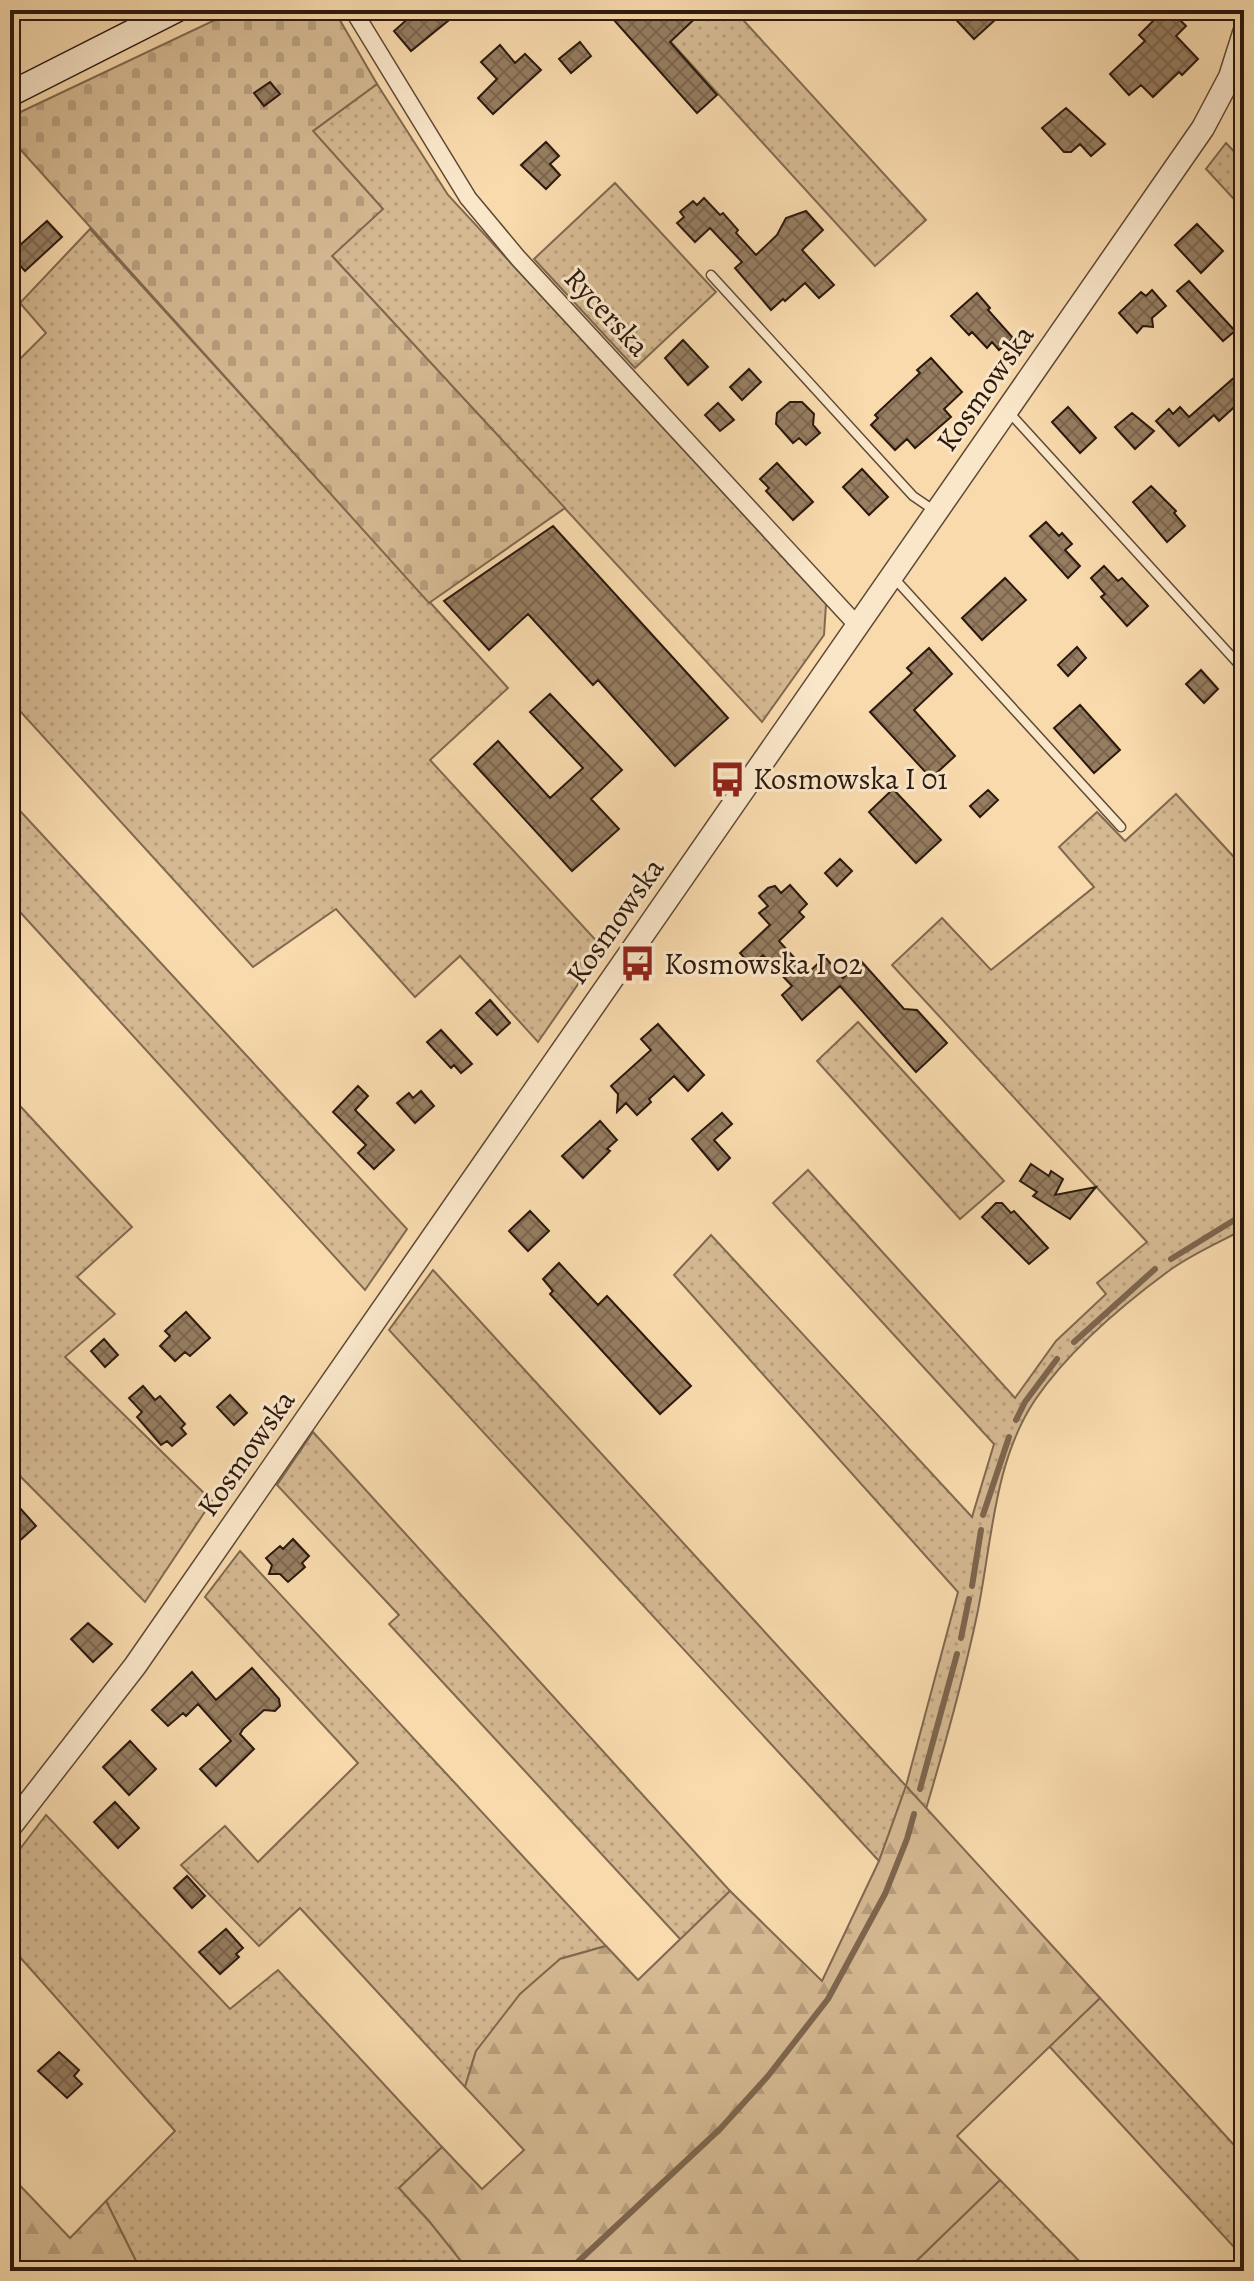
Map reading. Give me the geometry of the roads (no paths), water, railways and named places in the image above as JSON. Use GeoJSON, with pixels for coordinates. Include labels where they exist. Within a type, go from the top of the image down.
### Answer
{"type":"FeatureCollection","features":[{"type":"Feature","properties":{"kind":"main road"},"geometry":{"type":"LineString","coordinates":[[11,90],[176,10]]}},
{"type":"Feature","properties":{"kind":"street","name":"Rycerska"},"geometry":{"type":"LineString","coordinates":[[353,10],[468,198],[518,258],[857,625]]}},
{"type":"Feature","properties":{"kind":"street","name":"Kosmowska"},"geometry":{"type":"LineString","coordinates":[[10,1827],[135,1666],[1203,128],[1230,77],[1243,41]]}},
{"type":"Feature","properties":{"kind":"lane"},"geometry":{"type":"LineString","coordinates":[[711,275],[913,496],[935,512]]}},
{"type":"Feature","properties":{"kind":"lane"},"geometry":{"type":"LineString","coordinates":[[1007,409],[1244,670]]}},
{"type":"Feature","properties":{"kind":"lane"},"geometry":{"type":"LineString","coordinates":[[891,575],[1121,827]]}},
{"type":"Feature","properties":{"kind":"waterway"},"geometry":{"type":"LineString","coordinates":[[1171,1259],[1244,1214]]}},
{"type":"Feature","properties":{"kind":"waterway"},"geometry":{"type":"LineString","coordinates":[[1074,1342],[1155,1269]]}},
{"type":"Feature","properties":{"kind":"waterway"},"geometry":{"type":"LineString","coordinates":[[1016,1420],[1025,1402],[1057,1359]]}},
{"type":"Feature","properties":{"kind":"waterway"},"geometry":{"type":"LineString","coordinates":[[983,1515],[1009,1437]]}},
{"type":"Feature","properties":{"kind":"waterway"},"geometry":{"type":"LineString","coordinates":[[972,1586],[981,1530]]}},
{"type":"Feature","properties":{"kind":"waterway"},"geometry":{"type":"LineString","coordinates":[[961,1638],[969,1599]]}},
{"type":"Feature","properties":{"kind":"waterway"},"geometry":{"type":"LineString","coordinates":[[920,1789],[957,1654]]}},
{"type":"Feature","properties":{"kind":"waterway"},"geometry":{"type":"LineString","coordinates":[[568,2271],[720,2129],[768,2076],[828,1999],[885,1894],[914,1814]]}},
{"type":"Feature","properties":{"kind":"place","name":"Kosmowska I 01"},"geometry":{"type":"Point","coordinates":[727,779]}},
{"type":"Feature","properties":{"kind":"place","name":"Kosmowska I 02"},"geometry":{"type":"Point","coordinates":[638,964]}}]}
